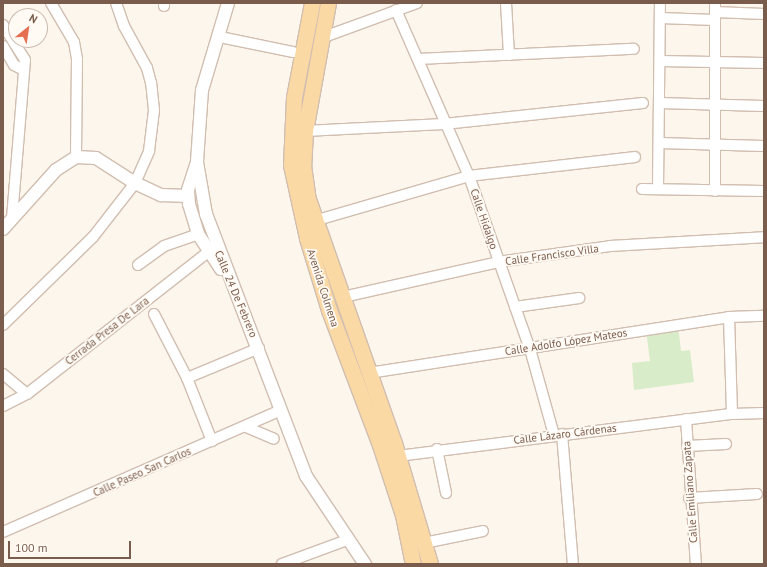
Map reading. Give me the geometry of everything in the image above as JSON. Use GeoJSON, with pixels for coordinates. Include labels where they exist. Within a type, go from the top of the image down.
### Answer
{"type":"FeatureCollection","features":[{"type":"Feature","properties":{"kind":"main road","name":"Avenida Colmena"},"geometry":{"type":"LineString","coordinates":[[312,3],[294,97],[291,165],[307,238],[329,310],[380,445],[403,515],[413,564]]}},
{"type":"Feature","properties":{"kind":"main road","name":"Avenida Colmena"},"geometry":{"type":"LineString","coordinates":[[328,3],[305,131],[303,165],[314,221],[344,297],[352,325],[398,456],[430,564]]}},
{"type":"Feature","properties":{"kind":"street"},"geometry":{"type":"LineString","coordinates":[[51,3],[74,42],[77,59],[76,157]]}},
{"type":"Feature","properties":{"kind":"street"},"geometry":{"type":"LineString","coordinates":[[3,325],[93,237],[135,183],[149,151],[154,110],[151,83],[147,68],[124,26],[116,3]]}},
{"type":"Feature","properties":{"kind":"street","name":"Calle 24 De Febrero"},"geometry":{"type":"LineString","coordinates":[[228,3],[220,37],[202,90],[197,162],[210,231],[232,279],[306,476],[347,540],[365,564]]}},
{"type":"Feature","properties":{"kind":"street"},"geometry":{"type":"LineString","coordinates":[[321,38],[400,7],[417,3]]}},
{"type":"Feature","properties":{"kind":"street"},"geometry":{"type":"LineString","coordinates":[[506,3],[509,55]]}},
{"type":"Feature","properties":{"kind":"street"},"geometry":{"type":"LineString","coordinates":[[658,189],[660,3]]}},
{"type":"Feature","properties":{"kind":"street","name":"Calle Hidalgo"},"geometry":{"type":"LineString","coordinates":[[400,7],[418,59],[444,124],[469,176],[498,262],[530,349],[558,434],[573,564]]}},
{"type":"Feature","properties":{"kind":"street"},"geometry":{"type":"LineString","coordinates":[[660,18],[715,12],[764,14]]}},
{"type":"Feature","properties":{"kind":"street"},"geometry":{"type":"LineString","coordinates":[[715,12],[715,191]]}},
{"type":"Feature","properties":{"kind":"street"},"geometry":{"type":"LineString","coordinates":[[3,25],[25,60],[12,219]]}},
{"type":"Feature","properties":{"kind":"street"},"geometry":{"type":"LineString","coordinates":[[220,37],[294,52]]}},
{"type":"Feature","properties":{"kind":"street"},"geometry":{"type":"LineString","coordinates":[[3,46],[14,65],[24,70]]}},
{"type":"Feature","properties":{"kind":"street"},"geometry":{"type":"LineString","coordinates":[[418,59],[634,49]]}},
{"type":"Feature","properties":{"kind":"street"},"geometry":{"type":"LineString","coordinates":[[660,61],[764,63]]}},
{"type":"Feature","properties":{"kind":"street"},"geometry":{"type":"LineString","coordinates":[[305,131],[444,124],[643,103]]}},
{"type":"Feature","properties":{"kind":"street"},"geometry":{"type":"LineString","coordinates":[[659,103],[715,106],[764,106]]}},
{"type":"Feature","properties":{"kind":"street"},"geometry":{"type":"LineString","coordinates":[[659,143],[764,146]]}},
{"type":"Feature","properties":{"kind":"street"},"geometry":{"type":"LineString","coordinates":[[3,229],[56,170],[76,157],[96,158],[135,183],[161,195],[188,196]]}},
{"type":"Feature","properties":{"kind":"street"},"geometry":{"type":"LineString","coordinates":[[314,221],[469,176],[635,157]]}},
{"type":"Feature","properties":{"kind":"street"},"geometry":{"type":"LineString","coordinates":[[197,162],[188,196],[198,234],[208,252],[232,279]]}},
{"type":"Feature","properties":{"kind":"street"},"geometry":{"type":"LineString","coordinates":[[642,189],[764,191]]}},
{"type":"Feature","properties":{"kind":"street"},"geometry":{"type":"LineString","coordinates":[[138,265],[164,246],[198,234]]}},
{"type":"Feature","properties":{"kind":"street","name":"Calle Francisco Villa"},"geometry":{"type":"LineString","coordinates":[[344,297],[498,262],[610,246],[764,237]]}},
{"type":"Feature","properties":{"kind":"street","name":"Cerrada Presa De Lara"},"geometry":{"type":"LineString","coordinates":[[3,406],[27,394],[208,252]]}},
{"type":"Feature","properties":{"kind":"street"},"geometry":{"type":"LineString","coordinates":[[515,307],[579,298]]}},
{"type":"Feature","properties":{"kind":"street"},"geometry":{"type":"LineString","coordinates":[[154,314],[187,378],[212,441]]}},
{"type":"Feature","properties":{"kind":"street","name":"Calle Adolfo López Mateos"},"geometry":{"type":"LineString","coordinates":[[369,373],[729,317],[764,316]]}},
{"type":"Feature","properties":{"kind":"street"},"geometry":{"type":"LineString","coordinates":[[729,317],[732,414]]}},
{"type":"Feature","properties":{"kind":"street"},"geometry":{"type":"LineString","coordinates":[[187,378],[259,348]]}},
{"type":"Feature","properties":{"kind":"street"},"geometry":{"type":"LineString","coordinates":[[3,374],[27,394]]}},
{"type":"Feature","properties":{"kind":"street","name":"Calle Paseo San Carlos"},"geometry":{"type":"LineString","coordinates":[[3,532],[246,427],[281,410]]}},
{"type":"Feature","properties":{"kind":"street","name":"Calle Lázaro Cárdenas"},"geometry":{"type":"LineString","coordinates":[[398,456],[437,449],[558,434],[732,414],[764,413]]}},
{"type":"Feature","properties":{"kind":"street","name":"Calle Emiliano Zapata"},"geometry":{"type":"LineString","coordinates":[[686,419],[689,498],[696,564]]}},
{"type":"Feature","properties":{"kind":"street"},"geometry":{"type":"LineString","coordinates":[[246,427],[274,440]]}},
{"type":"Feature","properties":{"kind":"street"},"geometry":{"type":"LineString","coordinates":[[687,446],[726,444]]}},
{"type":"Feature","properties":{"kind":"street"},"geometry":{"type":"LineString","coordinates":[[437,449],[446,493]]}},
{"type":"Feature","properties":{"kind":"street"},"geometry":{"type":"LineString","coordinates":[[689,498],[757,494]]}},
{"type":"Feature","properties":{"kind":"street"},"geometry":{"type":"LineString","coordinates":[[424,543],[483,531]]}},
{"type":"Feature","properties":{"kind":"street"},"geometry":{"type":"LineString","coordinates":[[282,564],[347,540]]}},
{"type":"Feature","properties":{"kind":"green space"},"geometry":{"type":"Polygon","coordinates":[[[678,325],[681,351],[690,350],[694,382],[634,390],[632,363],[650,361],[646,330],[678,325]]]}}]}
